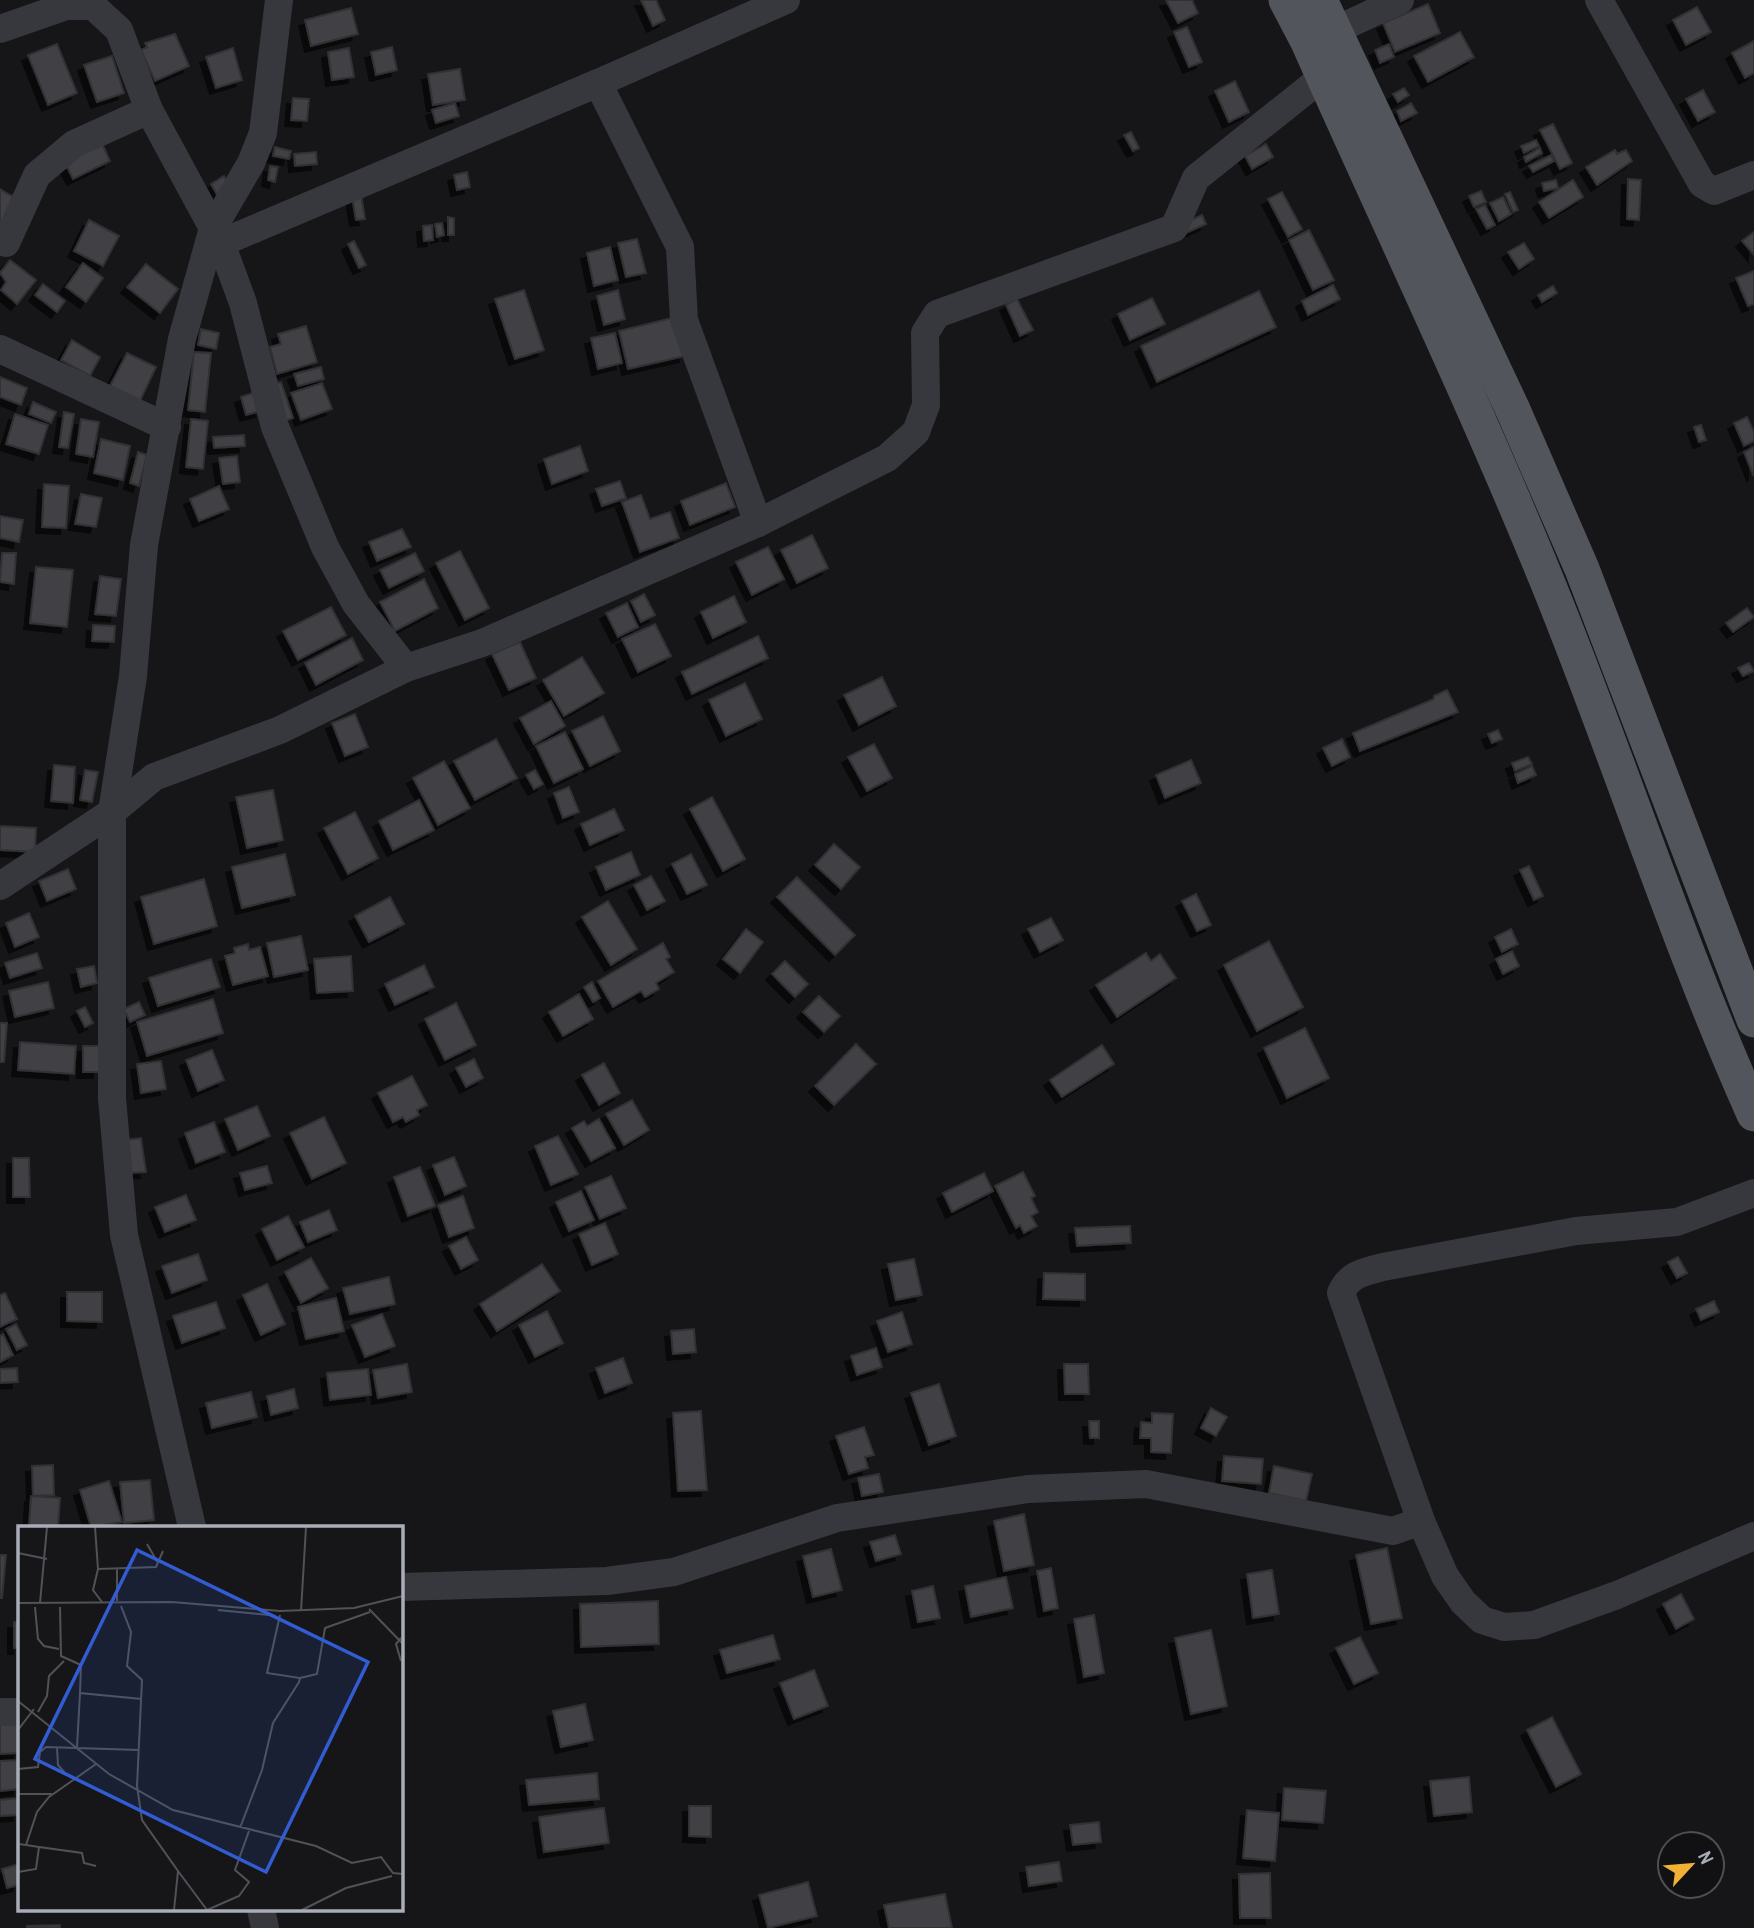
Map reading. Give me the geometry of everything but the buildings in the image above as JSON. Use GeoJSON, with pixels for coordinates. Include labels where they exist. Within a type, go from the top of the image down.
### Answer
{"type":"FeatureCollection","features":[{"type":"Feature","properties":{"kind":"main road"},"geometry":{"type":"LineString","coordinates":[[1286,0],[1324,76],[1482,425],[1542,570],[1709,1012],[1754,1114]]}},
{"type":"Feature","properties":{"kind":"main road"},"geometry":{"type":"LineString","coordinates":[[1328,15],[1513,410],[1582,569],[1754,1020]]}},
{"type":"Feature","properties":{"kind":"street"},"geometry":{"type":"LineString","coordinates":[[192,1526],[124,1235],[112,1098],[111,812],[133,676],[145,545],[181,340],[217,235],[263,133],[279,0]]}},
{"type":"Feature","properties":{"kind":"street"},"geometry":{"type":"LineString","coordinates":[[217,235],[598,83],[786,0]]}},
{"type":"Feature","properties":{"kind":"street"},"geometry":{"type":"LineString","coordinates":[[1328,15],[1400,0]]}},
{"type":"Feature","properties":{"kind":"street"},"geometry":{"type":"LineString","coordinates":[[1599,0],[1693,173],[1702,184],[1714,191],[1744,179],[1754,151]]}},
{"type":"Feature","properties":{"kind":"street"},"geometry":{"type":"LineString","coordinates":[[0,29],[66,6],[93,6],[119,30],[149,110],[217,235],[243,303],[275,428],[325,547],[356,604],[406,668]]}},
{"type":"Feature","properties":{"kind":"street"},"geometry":{"type":"LineString","coordinates":[[0,886],[111,812],[154,777],[280,730],[406,668],[482,643],[758,523],[887,457],[916,432],[926,405],[925,333],[937,314],[1174,228],[1196,178],[1324,76]]}},
{"type":"Feature","properties":{"kind":"street"},"geometry":{"type":"LineString","coordinates":[[598,83],[680,247],[684,320],[758,523]]}},
{"type":"Feature","properties":{"kind":"street"},"geometry":{"type":"LineString","coordinates":[[6,243],[37,175],[75,144],[149,110]]}},
{"type":"Feature","properties":{"kind":"street"},"geometry":{"type":"LineString","coordinates":[[0,349],[167,428]]}},
{"type":"Feature","properties":{"kind":"street"},"geometry":{"type":"LineString","coordinates":[[1754,1193],[1677,1222],[1576,1231],[1383,1267],[1355,1275],[1345,1283],[1340,1293],[1421,1521],[1445,1576],[1463,1602],[1482,1620],[1504,1627],[1534,1625],[1606,1600],[1754,1536]]}},
{"type":"Feature","properties":{"kind":"street"},"geometry":{"type":"LineString","coordinates":[[402,1587],[607,1581],[674,1572],[837,1518],[1028,1489],[1146,1484],[1394,1531],[1421,1521]]}},
{"type":"Feature","properties":{"kind":"street"},"geometry":{"type":"LineString","coordinates":[[0,1712],[18,1712]]}},
{"type":"Feature","properties":{"kind":"street"},"geometry":{"type":"LineString","coordinates":[[261,1910],[265,1928]]}}]}
